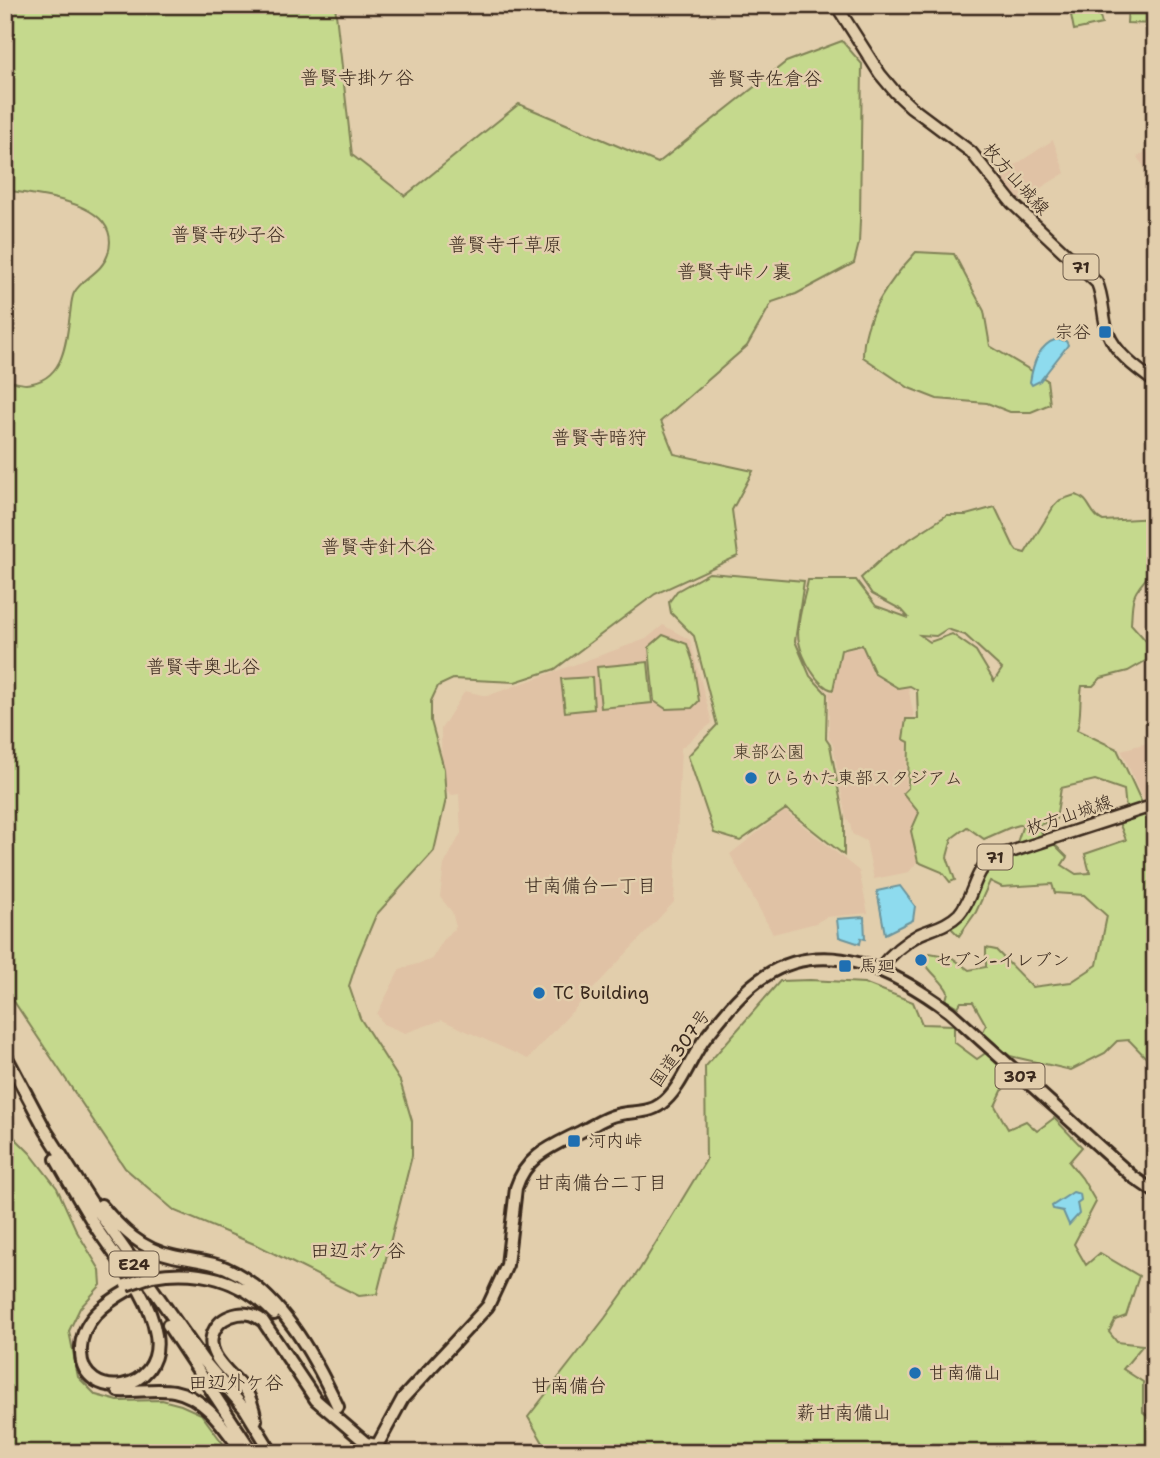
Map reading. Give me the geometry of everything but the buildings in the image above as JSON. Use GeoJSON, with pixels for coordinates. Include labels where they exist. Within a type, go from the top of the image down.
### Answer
{"type":"FeatureCollection","features":[{"type":"Feature","properties":{"kind":"highway","name":"国道307号"},"geometry":{"type":"LineString","coordinates":[[375,1449],[403,1398],[488,1306],[507,1265],[519,1178],[536,1156],[559,1141],[611,1116],[645,1111],[663,1102],[678,1083],[704,1039],[747,992],[765,976],[794,963],[820,958],[840,960],[879,969],[925,993],[950,1012],[1088,1139],[1155,1192]]}},
{"type":"Feature","properties":{"kind":"highway","name":"E24"},"geometry":{"type":"LineString","coordinates":[[5,1054],[54,1150],[202,1360],[238,1400],[272,1453]]}},
{"type":"Feature","properties":{"kind":"highway","name":"E24"},"geometry":{"type":"LineString","coordinates":[[5,1065],[54,1150],[253,1453]]}},
{"type":"Feature","properties":{"kind":"highway"},"geometry":{"type":"LineString","coordinates":[[54,1150],[116,1223],[141,1245],[172,1256],[225,1268],[241,1276],[267,1296],[300,1338],[326,1380],[336,1411]]}},
{"type":"Feature","properties":{"kind":"highway"},"geometry":{"type":"LineString","coordinates":[[54,1150],[146,1305],[156,1333],[156,1354],[150,1369],[130,1384],[111,1385],[98,1380],[87,1371],[81,1359],[80,1344],[86,1326],[94,1315],[128,1287]]}},
{"type":"Feature","properties":{"kind":"highway"},"geometry":{"type":"LineString","coordinates":[[243,1453],[215,1417],[194,1398],[165,1390],[110,1391],[86,1377],[78,1364],[75,1350],[80,1328],[97,1305],[128,1287],[153,1278],[184,1277],[206,1280],[233,1289],[270,1317],[290,1351],[336,1411],[375,1449]]}},
{"type":"Feature","properties":{"kind":"highway"},"geometry":{"type":"LineString","coordinates":[[259,1432],[250,1396],[220,1363],[213,1349],[215,1330],[220,1322],[235,1314],[252,1314],[263,1321],[316,1400],[336,1411]]}},
{"type":"Feature","properties":{"kind":"main road","name":"枚方山城線"},"geometry":{"type":"LineString","coordinates":[[836,5],[880,74],[895,92],[971,152],[1012,204],[1097,283],[1102,293],[1108,332],[1116,348],[1132,365],[1155,382]]}},
{"type":"Feature","properties":{"kind":"main road","name":"枚方山城線"},"geometry":{"type":"LineString","coordinates":[[879,969],[904,943],[956,917],[983,865],[992,858],[1155,805]]}},
{"type":"Feature","properties":{"kind":"shaded area"},"geometry":{"type":"Polygon","coordinates":[[[1053,140],[1065,173],[1016,203],[997,177],[1053,140]]]}},
{"type":"Feature","properties":{"kind":"shaded area"},"geometry":{"type":"Polygon","coordinates":[[[1155,146],[1155,176],[1150,175],[1137,157],[1155,146]]]}},
{"type":"Feature","properties":{"kind":"shaded area"},"geometry":{"type":"Polygon","coordinates":[[[663,625],[690,640],[712,723],[681,748],[674,902],[528,1059],[442,1020],[405,1033],[383,1024],[377,1014],[400,969],[431,960],[444,939],[456,927],[452,912],[440,897],[444,865],[461,833],[459,794],[452,795],[442,786],[441,729],[465,691],[487,696],[646,639],[663,625]]]}},
{"type":"Feature","properties":{"kind":"shaded area"},"geometry":{"type":"Polygon","coordinates":[[[862,647],[874,675],[897,689],[908,687],[914,717],[905,718],[902,740],[907,742],[906,788],[902,792],[918,813],[910,831],[917,862],[909,872],[874,879],[866,841],[852,834],[846,818],[833,745],[829,738],[829,692],[833,692],[842,651],[862,647]]]}},
{"type":"Feature","properties":{"kind":"shaded area"},"geometry":{"type":"Polygon","coordinates":[[[1155,741],[1155,802],[1145,803],[1121,750],[1155,741]]]}},
{"type":"Feature","properties":{"kind":"shaded area"},"geometry":{"type":"Polygon","coordinates":[[[785,811],[859,871],[868,913],[826,917],[816,923],[773,934],[730,854],[785,811]]]}},
{"type":"Feature","properties":{"kind":"green space"},"geometry":{"type":"Polygon","coordinates":[[[5,5],[335,5],[352,155],[405,196],[519,104],[658,163],[786,62],[842,41],[862,64],[860,220],[859,243],[854,263],[796,294],[772,302],[747,346],[661,421],[674,454],[753,471],[732,510],[738,556],[655,594],[555,669],[515,682],[453,679],[438,686],[431,701],[431,721],[444,769],[446,799],[434,851],[376,915],[349,986],[360,1018],[400,1081],[412,1121],[412,1156],[377,1294],[359,1296],[259,1246],[175,1211],[125,1168],[5,988],[5,380],[26,384],[39,381],[56,368],[67,337],[73,295],[105,261],[110,236],[103,222],[75,204],[5,190],[5,5]]]}},
{"type":"Feature","properties":{"kind":"green space"},"geometry":{"type":"Polygon","coordinates":[[[1069,5],[1097,5],[1102,24],[1074,30],[1069,5]]]}},
{"type":"Feature","properties":{"kind":"green space"},"geometry":{"type":"Polygon","coordinates":[[[1128,5],[1155,5],[1155,24],[1127,23],[1128,5]]]}},
{"type":"Feature","properties":{"kind":"green space"},"geometry":{"type":"Polygon","coordinates":[[[916,252],[954,254],[984,311],[990,346],[1047,380],[1050,404],[1031,412],[1010,412],[987,403],[937,399],[909,388],[863,357],[864,342],[873,313],[897,274],[916,252]]]}},
{"type":"Feature","properties":{"kind":"green space"},"geometry":{"type":"Polygon","coordinates":[[[1075,495],[1080,497],[1103,521],[1155,518],[1155,570],[1152,569],[1136,593],[1132,605],[1131,624],[1147,642],[1147,660],[1128,671],[1101,678],[1093,686],[1082,686],[1077,730],[1117,749],[1143,805],[1126,810],[1124,790],[1095,780],[1061,788],[1056,819],[1039,825],[1043,837],[1017,843],[1023,824],[984,839],[967,827],[952,838],[947,857],[955,880],[950,882],[942,872],[918,862],[911,831],[919,813],[903,793],[908,788],[909,742],[903,739],[906,719],[918,719],[917,690],[910,686],[898,688],[875,674],[862,645],[841,650],[833,690],[821,683],[803,655],[798,635],[808,580],[856,580],[876,606],[909,618],[902,610],[872,594],[861,578],[887,554],[947,515],[966,515],[995,507],[1014,547],[1025,553],[1060,500],[1075,495]],[[947,629],[936,636],[920,635],[930,642],[952,634],[976,651],[994,681],[1002,669],[965,635],[947,629]]]}},
{"type":"Feature","properties":{"kind":"green space","name":"東部公園"},"geometry":{"type":"Polygon","coordinates":[[[709,573],[804,581],[795,641],[810,676],[827,694],[826,739],[830,745],[844,819],[844,855],[786,809],[740,841],[714,833],[688,756],[717,725],[694,636],[671,613],[669,602],[677,591],[709,573]]]}},
{"type":"Feature","properties":{"kind":"green space"},"geometry":{"type":"Polygon","coordinates":[[[663,635],[687,644],[693,662],[699,701],[692,708],[666,709],[654,701],[649,647],[663,635]]]}},
{"type":"Feature","properties":{"kind":"green space"},"geometry":{"type":"Polygon","coordinates":[[[648,662],[652,703],[601,708],[597,667],[648,662]]]}},
{"type":"Feature","properties":{"kind":"green space"},"geometry":{"type":"Polygon","coordinates":[[[592,677],[594,709],[565,712],[561,679],[592,677]]]}},
{"type":"Feature","properties":{"kind":"green space"},"geometry":{"type":"Polygon","coordinates":[[[1142,812],[1155,827],[1155,1067],[1129,1040],[1117,1041],[1105,1053],[1071,1070],[1010,1056],[982,1034],[986,1025],[973,1002],[961,1002],[958,1007],[946,1000],[948,992],[924,961],[930,953],[951,957],[969,970],[986,967],[986,948],[996,950],[1032,987],[1071,982],[1097,965],[1107,916],[1084,895],[1055,893],[1052,884],[1002,887],[990,881],[976,912],[959,936],[949,926],[969,910],[987,870],[1053,843],[1067,857],[1062,865],[1076,874],[1090,873],[1085,854],[1126,840],[1118,820],[1142,812]]]}},
{"type":"Feature","properties":{"kind":"green space"},"geometry":{"type":"Polygon","coordinates":[[[780,981],[864,983],[913,1002],[922,1024],[954,1025],[954,1042],[977,1059],[987,1052],[1009,1076],[995,1106],[1008,1129],[1026,1121],[1037,1131],[1054,1118],[1082,1147],[1069,1162],[1096,1202],[1074,1244],[1086,1265],[1100,1253],[1139,1276],[1126,1316],[1115,1320],[1109,1332],[1117,1342],[1143,1345],[1123,1369],[1143,1382],[1143,1412],[1155,1422],[1155,1453],[549,1453],[528,1417],[640,1269],[706,1160],[705,1067],[780,981]]]}},
{"type":"Feature","properties":{"kind":"green space"},"geometry":{"type":"Polygon","coordinates":[[[5,1128],[30,1153],[57,1188],[76,1230],[100,1270],[101,1285],[80,1308],[69,1331],[78,1377],[96,1395],[118,1401],[162,1400],[201,1414],[230,1453],[5,1453],[5,1128]]]}},
{"type":"Feature","properties":{"kind":"water"},"geometry":{"type":"Polygon","coordinates":[[[1057,339],[1066,341],[1068,345],[1040,381],[1032,385],[1031,375],[1041,350],[1057,339]]]}},
{"type":"Feature","properties":{"kind":"water"},"geometry":{"type":"Polygon","coordinates":[[[900,886],[915,906],[913,920],[885,934],[877,891],[900,886]]]}},
{"type":"Feature","properties":{"kind":"water"},"geometry":{"type":"Polygon","coordinates":[[[864,917],[865,939],[861,938],[860,944],[839,937],[837,919],[864,917]]]}},
{"type":"Feature","properties":{"kind":"water"},"geometry":{"type":"Polygon","coordinates":[[[1073,1192],[1080,1194],[1081,1200],[1077,1203],[1079,1214],[1069,1225],[1063,1211],[1053,1209],[1052,1206],[1073,1192]]]}},
{"type":"Feature","properties":{"kind":"place","name":"宗谷"},"geometry":{"type":"Point","coordinates":[1105,332]}},
{"type":"Feature","properties":{"kind":"place","name":"ひらかた東部スタジアム"},"geometry":{"type":"Point","coordinates":[751,778]}},
{"type":"Feature","properties":{"kind":"place","name":"セブン-イレブン"},"geometry":{"type":"Point","coordinates":[921,960]}},
{"type":"Feature","properties":{"kind":"place","name":"馬廻"},"geometry":{"type":"Point","coordinates":[845,966]}},
{"type":"Feature","properties":{"kind":"place","name":"TC Building"},"geometry":{"type":"Point","coordinates":[539,993]}},
{"type":"Feature","properties":{"kind":"place","name":"河内峠"},"geometry":{"type":"Point","coordinates":[574,1141]}},
{"type":"Feature","properties":{"kind":"place","name":"甘南備山"},"geometry":{"type":"Point","coordinates":[915,1373]}},
{"type":"Feature","properties":{"kind":"district","name":"普賢寺掛ケ谷"},"geometry":{"type":"Point","coordinates":[357,77]}},
{"type":"Feature","properties":{"kind":"district","name":"普賢寺佐倉谷"},"geometry":{"type":"Point","coordinates":[765,78]}},
{"type":"Feature","properties":{"kind":"district","name":"普賢寺砂子谷"},"geometry":{"type":"Point","coordinates":[228,234]}},
{"type":"Feature","properties":{"kind":"district","name":"普賢寺千草原"},"geometry":{"type":"Point","coordinates":[505,244]}},
{"type":"Feature","properties":{"kind":"district","name":"普賢寺峠ノ裏"},"geometry":{"type":"Point","coordinates":[734,271]}},
{"type":"Feature","properties":{"kind":"district","name":"普賢寺暗狩"},"geometry":{"type":"Point","coordinates":[599,437]}},
{"type":"Feature","properties":{"kind":"district","name":"普賢寺針木谷"},"geometry":{"type":"Point","coordinates":[378,546]}},
{"type":"Feature","properties":{"kind":"district","name":"普賢寺奥北谷"},"geometry":{"type":"Point","coordinates":[203,666]}},
{"type":"Feature","properties":{"kind":"district","name":"甘南備台一丁目"},"geometry":{"type":"Point","coordinates":[590,885]}},
{"type":"Feature","properties":{"kind":"district","name":"甘南備台二丁目"},"geometry":{"type":"Point","coordinates":[601,1182]}},
{"type":"Feature","properties":{"kind":"district","name":"田辺ボケ谷"},"geometry":{"type":"Point","coordinates":[358,1250]}},
{"type":"Feature","properties":{"kind":"district","name":"田辺外ケ谷"},"geometry":{"type":"Point","coordinates":[236,1382]}},
{"type":"Feature","properties":{"kind":"district","name":"甘南備台"},"geometry":{"type":"Point","coordinates":[569,1385]}},
{"type":"Feature","properties":{"kind":"district","name":"薪甘南備山"},"geometry":{"type":"Point","coordinates":[844,1412]}}]}
